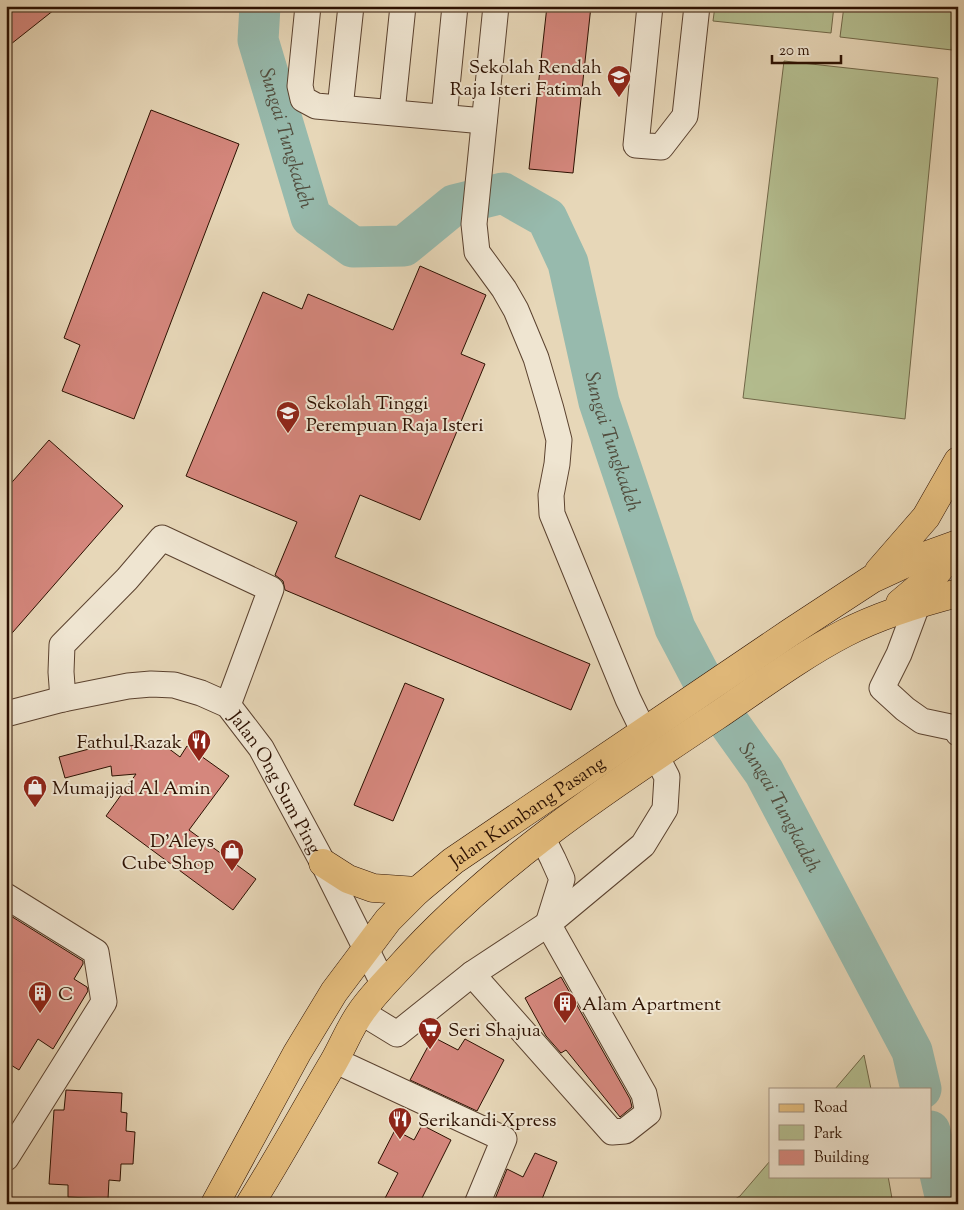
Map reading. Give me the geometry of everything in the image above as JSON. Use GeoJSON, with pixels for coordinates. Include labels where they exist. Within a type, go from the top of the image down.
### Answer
{"type":"FeatureCollection","features":[{"type":"Feature","properties":{"kind":"main road"},"geometry":{"type":"LineString","coordinates":[[872,579],[926,517],[958,461]]}},
{"type":"Feature","properties":{"kind":"main road","name":"Jalan Kumbang Pasang"},"geometry":{"type":"LineString","coordinates":[[215,1204],[297,1053],[334,992],[388,920],[417,891],[453,861],[872,579],[911,561],[958,546]]}},
{"type":"Feature","properties":{"kind":"main road"},"geometry":{"type":"LineString","coordinates":[[882,616],[910,596],[937,572],[958,546]]}},
{"type":"Feature","properties":{"kind":"main road","name":"Jalan Kumbang Pasang"},"geometry":{"type":"LineString","coordinates":[[250,1204],[360,1012],[416,948],[487,881],[597,796],[763,685],[803,656],[846,632],[882,616],[918,603],[958,593]]}},
{"type":"Feature","properties":{"kind":"main road"},"geometry":{"type":"LineString","coordinates":[[323,863],[348,879],[373,888],[417,891]]}},
{"type":"Feature","properties":{"kind":"street"},"geometry":{"type":"LineString","coordinates":[[308,6],[300,86],[303,100],[316,106],[484,121]]}},
{"type":"Feature","properties":{"kind":"street"},"geometry":{"type":"LineString","coordinates":[[340,108],[351,6]]}},
{"type":"Feature","properties":{"kind":"street"},"geometry":{"type":"LineString","coordinates":[[392,112],[402,6]]}},
{"type":"Feature","properties":{"kind":"street"},"geometry":{"type":"LineString","coordinates":[[444,118],[455,6]]}},
{"type":"Feature","properties":{"kind":"street"},"geometry":{"type":"LineString","coordinates":[[496,6],[474,224],[477,252],[504,289],[516,310],[536,358],[551,408],[559,440],[551,495],[552,514],[628,698],[653,726]]}},
{"type":"Feature","properties":{"kind":"street"},"geometry":{"type":"LineString","coordinates":[[650,6],[636,144],[661,147],[685,116],[697,6]]}},
{"type":"Feature","properties":{"kind":"street"},"geometry":{"type":"LineString","coordinates":[[63,699],[62,645],[127,579],[162,538],[271,589],[228,705]]}},
{"type":"Feature","properties":{"kind":"street"},"geometry":{"type":"LineString","coordinates":[[918,603],[900,654],[882,688],[905,709],[922,721],[955,728],[958,733]]}},
{"type":"Feature","properties":{"kind":"street","name":"Jalan Ong Sum Ping"},"geometry":{"type":"LineString","coordinates":[[6,714],[63,699],[128,686],[151,684],[174,685],[201,693],[228,705],[261,748],[323,863],[384,985]]}},
{"type":"Feature","properties":{"kind":"street"},"geometry":{"type":"LineString","coordinates":[[360,1012],[397,1034],[472,974],[548,924],[643,845],[665,809],[666,749]]}},
{"type":"Feature","properties":{"kind":"street"},"geometry":{"type":"LineString","coordinates":[[472,974],[612,1132],[625,1131],[648,1113],[644,1094],[548,924],[562,879],[542,838]]}},
{"type":"Feature","properties":{"kind":"street"},"geometry":{"type":"LineString","coordinates":[[6,896],[96,952],[104,1002],[6,1158]]}},
{"type":"Feature","properties":{"kind":"street"},"geometry":{"type":"LineString","coordinates":[[334,1060],[504,1139],[477,1204]]}},
{"type":"Feature","properties":{"kind":"green space"},"geometry":{"type":"Polygon","coordinates":[[[715,6],[834,6],[831,33],[713,21],[715,6]]]}},
{"type":"Feature","properties":{"kind":"green space"},"geometry":{"type":"Polygon","coordinates":[[[844,6],[957,6],[952,50],[840,37],[844,6]]]}},
{"type":"Feature","properties":{"kind":"green space"},"geometry":{"type":"Polygon","coordinates":[[[784,61],[938,78],[905,419],[743,398],[784,61]]]}},
{"type":"Feature","properties":{"kind":"green space"},"geometry":{"type":"Polygon","coordinates":[[[864,1055],[871,1088],[836,1088],[864,1055]]]}},
{"type":"Feature","properties":{"kind":"green space"},"geometry":{"type":"Polygon","coordinates":[[[769,1162],[769,1178],[888,1178],[893,1204],[727,1204],[740,1196],[769,1162]]]}},
{"type":"Feature","properties":{"kind":"building"},"geometry":{"type":"Polygon","coordinates":[[[6,6],[59,6],[6,48],[6,6]]]}},
{"type":"Feature","properties":{"kind":"building"},"geometry":{"type":"Polygon","coordinates":[[[547,6],[591,6],[573,173],[529,169],[547,6]]]}},
{"type":"Feature","properties":{"kind":"building"},"geometry":{"type":"Polygon","coordinates":[[[151,110],[239,144],[134,419],[62,391],[80,345],[64,338],[151,110]]]}},
{"type":"Feature","properties":{"kind":"building"},"geometry":{"type":"Polygon","coordinates":[[[420,266],[486,295],[461,354],[485,364],[420,520],[360,495],[335,557],[590,664],[571,710],[285,590],[283,581],[275,575],[297,522],[186,476],[263,292],[302,309],[308,294],[393,330],[420,266]]]}},
{"type":"Feature","properties":{"kind":"building"},"geometry":{"type":"Polygon","coordinates":[[[49,440],[123,506],[6,640],[6,489],[49,440]]]}},
{"type":"Feature","properties":{"kind":"building"},"geometry":{"type":"Polygon","coordinates":[[[405,683],[444,699],[393,821],[354,805],[405,683]]]}},
{"type":"Feature","properties":{"kind":"building"},"geometry":{"type":"Polygon","coordinates":[[[160,742],[180,757],[187,746],[229,776],[189,830],[256,879],[233,910],[106,816],[136,774],[112,776],[111,766],[65,778],[59,757],[89,749],[89,746],[113,748],[160,742]]]}},
{"type":"Feature","properties":{"kind":"building","name":"C"},"geometry":{"type":"Polygon","coordinates":[[[6,913],[83,961],[74,979],[87,987],[88,991],[53,1049],[38,1039],[19,1070],[6,1062],[6,913]]]}},
{"type":"Feature","properties":{"kind":"building","name":"Alam Apartment"},"geometry":{"type":"Polygon","coordinates":[[[561,977],[630,1099],[632,1107],[620,1117],[566,1050],[561,1053],[546,1036],[525,998],[561,977]]]}},
{"type":"Feature","properties":{"kind":"building"},"geometry":{"type":"Polygon","coordinates":[[[433,1037],[458,1050],[465,1039],[504,1060],[477,1111],[410,1080],[433,1037]]]}},
{"type":"Feature","properties":{"kind":"building"},"geometry":{"type":"Polygon","coordinates":[[[66,1090],[122,1093],[121,1112],[127,1113],[126,1131],[135,1132],[133,1164],[121,1164],[120,1181],[109,1180],[108,1199],[68,1197],[68,1185],[49,1184],[54,1110],[64,1110],[66,1090]]]}},
{"type":"Feature","properties":{"kind":"building"},"geometry":{"type":"Polygon","coordinates":[[[422,1125],[451,1140],[419,1204],[382,1204],[398,1173],[378,1163],[395,1130],[414,1140],[422,1125]]]}},
{"type":"Feature","properties":{"kind":"building"},"geometry":{"type":"Polygon","coordinates":[[[535,1153],[557,1162],[540,1204],[493,1204],[507,1169],[523,1177],[535,1153]]]}},
{"type":"Feature","properties":{"kind":"waterway","name":"Sungai Tungkadeh"},"geometry":{"type":"LineString","coordinates":[[260,6],[258,40],[311,217],[353,247],[404,246],[454,205],[503,193],[547,218],[568,263],[599,402],[675,628],[714,702],[764,772],[912,1051],[921,1088]]}},
{"type":"Feature","properties":{"kind":"waterway","name":"Sungai Tungkadeh"},"geometry":{"type":"LineString","coordinates":[[932,1140],[947,1204]]}},
{"type":"Feature","properties":{"kind":"place","name":"Sekolah Rendah Raja Isteri Fatimah"},"geometry":{"type":"Point","coordinates":[619,98]}},
{"type":"Feature","properties":{"kind":"place","name":"Sekolah Tinggi Perempuan Raja Isteri"},"geometry":{"type":"Point","coordinates":[288,434]}},
{"type":"Feature","properties":{"kind":"place","name":"Fathul Razak"},"geometry":{"type":"Point","coordinates":[199,762]}},
{"type":"Feature","properties":{"kind":"place","name":"Mumajjad Al Amin"},"geometry":{"type":"Point","coordinates":[35,808]}},
{"type":"Feature","properties":{"kind":"place","name":"D'Aleys Cube Shop"},"geometry":{"type":"Point","coordinates":[232,872]}},
{"type":"Feature","properties":{"kind":"place","name":"C"},"geometry":{"type":"Point","coordinates":[40,1014]}},
{"type":"Feature","properties":{"kind":"place","name":"Alam Apartment"},"geometry":{"type":"Point","coordinates":[565,1024]}},
{"type":"Feature","properties":{"kind":"place","name":"Seri Shajua"},"geometry":{"type":"Point","coordinates":[430,1050]}},
{"type":"Feature","properties":{"kind":"place","name":"Serikandi Xpress"},"geometry":{"type":"Point","coordinates":[400,1140]}}]}
